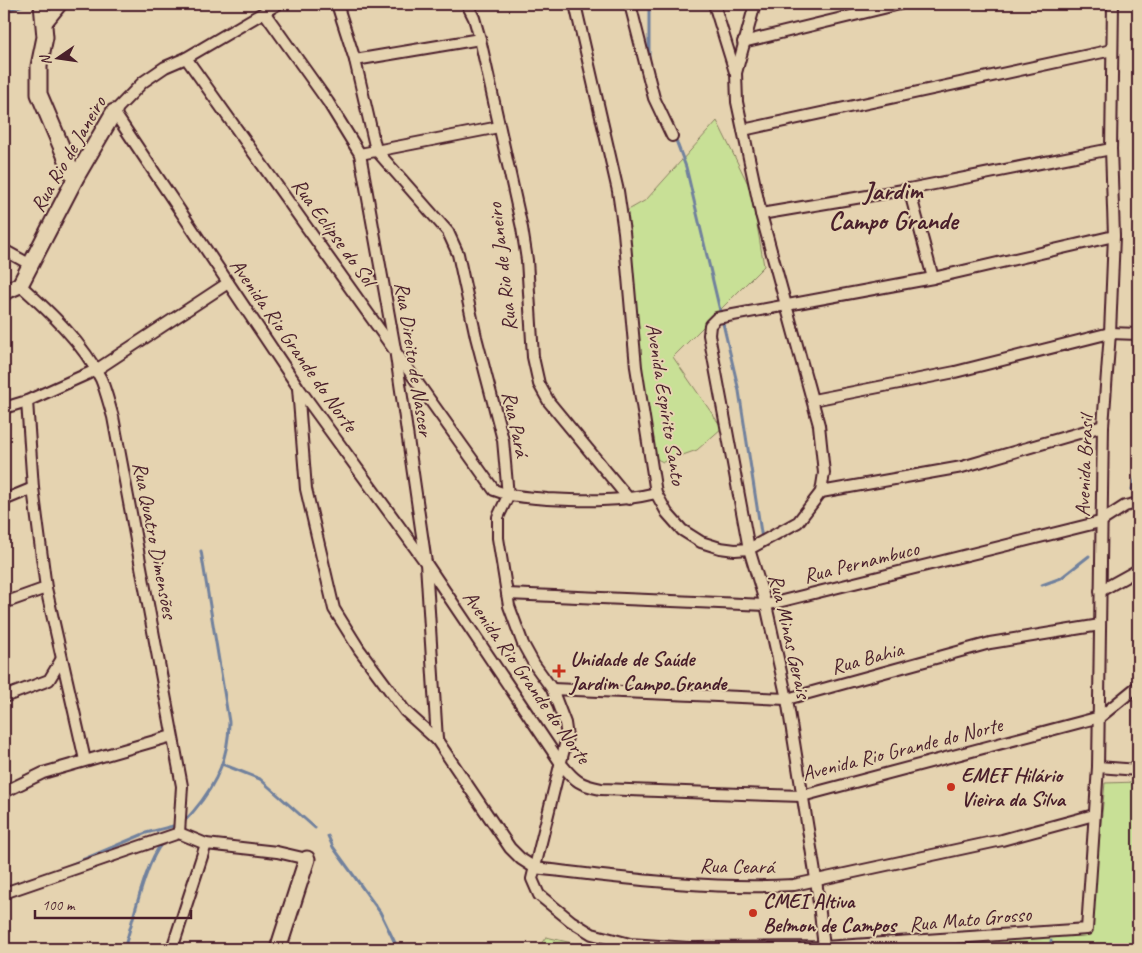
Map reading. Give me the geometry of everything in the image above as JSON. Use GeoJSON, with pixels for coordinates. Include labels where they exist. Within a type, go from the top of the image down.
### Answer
{"type":"FeatureCollection","features":[{"type":"Feature","properties":{"kind":"street"},"geometry":{"type":"LineString","coordinates":[[42,4],[46,24],[38,82],[39,94],[75,179]]}},
{"type":"Feature","properties":{"kind":"street"},"geometry":{"type":"LineString","coordinates":[[46,24],[62,4]]}},
{"type":"Feature","properties":{"kind":"street","name":"Rua Rio de Janeiro"},"geometry":{"type":"LineString","coordinates":[[20,286],[75,179],[114,112],[143,82],[165,67],[186,58],[278,4]]}},
{"type":"Feature","properties":{"kind":"street","name":"Rua Pará"},"geometry":{"type":"LineString","coordinates":[[337,4],[356,60],[376,150],[448,232],[458,254],[476,337],[503,440],[508,496],[498,516],[498,538],[509,606],[534,664],[552,689],[565,723],[567,737],[562,765],[536,868]]}},
{"type":"Feature","properties":{"kind":"street","name":"Rua Rio de Janeiro"},"geometry":{"type":"LineString","coordinates":[[467,4],[474,18],[480,39],[522,228],[527,260],[533,357],[539,384],[549,402],[629,499]]}},
{"type":"Feature","properties":{"kind":"street","name":"Avenida Espírito Santo"},"geometry":{"type":"LineString","coordinates":[[575,4],[618,191],[624,232],[636,367],[656,493],[676,524],[701,542],[720,548],[749,549]]}},
{"type":"Feature","properties":{"kind":"street"},"geometry":{"type":"LineString","coordinates":[[630,4],[654,98],[672,136]]}},
{"type":"Feature","properties":{"kind":"street"},"geometry":{"type":"LineString","coordinates":[[714,4],[736,73]]}},
{"type":"Feature","properties":{"kind":"street"},"geometry":{"type":"LineString","coordinates":[[749,549],[798,522],[821,492],[824,473],[822,446],[813,400],[761,214],[737,102],[736,73],[755,4]]}},
{"type":"Feature","properties":{"kind":"street"},"geometry":{"type":"LineString","coordinates":[[743,42],[900,4]]}},
{"type":"Feature","properties":{"kind":"street","name":"Avenida Brasil"},"geometry":{"type":"LineString","coordinates":[[1087,930],[1100,717],[1100,522],[1103,426],[1110,333],[1114,236],[1111,149],[1113,4]]}},
{"type":"Feature","properties":{"kind":"street","name":"Rua Direito de Nascer"},"geometry":{"type":"LineString","coordinates":[[264,12],[328,102],[360,154],[395,349],[426,563],[437,740]]}},
{"type":"Feature","properties":{"kind":"street"},"geometry":{"type":"LineString","coordinates":[[356,60],[480,39]]}},
{"type":"Feature","properties":{"kind":"street"},"geometry":{"type":"LineString","coordinates":[[743,130],[1112,50]]}},
{"type":"Feature","properties":{"kind":"street","name":"Rua Eclipse do Sol"},"geometry":{"type":"LineString","coordinates":[[186,58],[395,349],[482,477],[494,490],[508,496]]}},
{"type":"Feature","properties":{"kind":"street","name":"Avenida Rio Grande do Norte"},"geometry":{"type":"LineString","coordinates":[[114,112],[298,387],[426,563],[562,765],[574,779],[584,786],[802,796],[1100,717],[1138,686]]}},
{"type":"Feature","properties":{"kind":"street"},"geometry":{"type":"LineString","coordinates":[[360,154],[499,126]]}},
{"type":"Feature","properties":{"kind":"street"},"geometry":{"type":"LineString","coordinates":[[761,214],[909,189],[1111,149]]}},
{"type":"Feature","properties":{"kind":"street"},"geometry":{"type":"LineString","coordinates":[[909,189],[933,278]]}},
{"type":"Feature","properties":{"kind":"street"},"geometry":{"type":"LineString","coordinates":[[786,304],[933,278],[1114,236]]}},
{"type":"Feature","properties":{"kind":"street"},"geometry":{"type":"LineString","coordinates":[[4,250],[31,265]]}},
{"type":"Feature","properties":{"kind":"street"},"geometry":{"type":"LineString","coordinates":[[4,408],[27,401],[96,370],[228,283]]}},
{"type":"Feature","properties":{"kind":"street"},"geometry":{"type":"LineString","coordinates":[[4,292],[20,286]]}},
{"type":"Feature","properties":{"kind":"street","name":"Rua Quatro Dimensões"},"geometry":{"type":"LineString","coordinates":[[20,286],[54,316],[96,370],[113,416],[182,786],[179,833]]}},
{"type":"Feature","properties":{"kind":"street","name":"Rua Minas Gerais"},"geometry":{"type":"LineString","coordinates":[[786,304],[717,318],[710,325],[709,335],[749,549],[766,605],[786,699],[816,879],[824,948]]}},
{"type":"Feature","properties":{"kind":"street"},"geometry":{"type":"LineString","coordinates":[[813,400],[955,372],[1110,333],[1138,334]]}},
{"type":"Feature","properties":{"kind":"street","name":"Rua Ceará"},"geometry":{"type":"LineString","coordinates":[[298,387],[306,488],[334,608],[359,649],[405,710],[437,740],[510,848],[521,859],[536,868],[672,884],[725,886],[794,885],[1002,840],[1094,815]]}},
{"type":"Feature","properties":{"kind":"street"},"geometry":{"type":"LineString","coordinates":[[27,401],[33,488],[46,588],[85,760]]}},
{"type":"Feature","properties":{"kind":"street"},"geometry":{"type":"LineString","coordinates":[[821,492],[962,467],[1103,426]]}},
{"type":"Feature","properties":{"kind":"street"},"geometry":{"type":"LineString","coordinates":[[4,500],[33,488]]}},
{"type":"Feature","properties":{"kind":"street"},"geometry":{"type":"LineString","coordinates":[[508,496],[584,501],[629,499],[656,493]]}},
{"type":"Feature","properties":{"kind":"street","name":"Rua Pernambuco"},"geometry":{"type":"LineString","coordinates":[[507,594],[766,605],[1100,522],[1125,506],[1138,503]]}},
{"type":"Feature","properties":{"kind":"street"},"geometry":{"type":"LineString","coordinates":[[1100,591],[1138,570]]}},
{"type":"Feature","properties":{"kind":"street"},"geometry":{"type":"LineString","coordinates":[[4,603],[46,588]]}},
{"type":"Feature","properties":{"kind":"street","name":"Rua Bahia"},"geometry":{"type":"LineString","coordinates":[[552,689],[786,699],[990,643],[1100,625]]}},
{"type":"Feature","properties":{"kind":"street"},"geometry":{"type":"LineString","coordinates":[[4,696],[49,680],[61,660]]}},
{"type":"Feature","properties":{"kind":"street"},"geometry":{"type":"LineString","coordinates":[[4,792],[43,773],[172,736]]}},
{"type":"Feature","properties":{"kind":"street"},"geometry":{"type":"LineString","coordinates":[[1098,768],[1138,770]]}},
{"type":"Feature","properties":{"kind":"street"},"geometry":{"type":"LineString","coordinates":[[4,893],[179,833],[206,844],[276,852],[307,859],[278,949]]}},
{"type":"Feature","properties":{"kind":"street"},"geometry":{"type":"LineString","coordinates":[[172,949],[206,844]]}},
{"type":"Feature","properties":{"kind":"street","name":"Rua Mato Grosso"},"geometry":{"type":"LineString","coordinates":[[536,868],[532,879],[539,895],[555,910],[592,934],[630,944],[688,948],[824,948],[1087,930]]}},
{"type":"Feature","properties":{"kind":"green space"},"geometry":{"type":"Polygon","coordinates":[[[717,121],[751,190],[764,266],[673,357],[722,428],[697,450],[663,462],[653,457],[642,389],[623,213],[646,200],[717,121]]]}},
{"type":"Feature","properties":{"kind":"green space"},"geometry":{"type":"Polygon","coordinates":[[[1138,782],[1138,949],[803,949],[972,938],[1090,934],[1105,783],[1138,782]]]}},
{"type":"Feature","properties":{"kind":"green space"},"geometry":{"type":"Polygon","coordinates":[[[546,937],[598,949],[537,949],[546,937]]]}},
{"type":"Feature","properties":{"kind":"waterway"},"geometry":{"type":"LineString","coordinates":[[4,12],[25,4]]}},
{"type":"Feature","properties":{"kind":"waterway"},"geometry":{"type":"LineString","coordinates":[[649,4],[649,59]]}},
{"type":"Feature","properties":{"kind":"waterway"},"geometry":{"type":"LineString","coordinates":[[674,135],[686,167],[739,391],[762,539]]}},
{"type":"Feature","properties":{"kind":"waterway"},"geometry":{"type":"LineString","coordinates":[[1132,489],[1138,472]]}},
{"type":"Feature","properties":{"kind":"waterway"},"geometry":{"type":"LineString","coordinates":[[182,824],[201,802],[216,778],[226,752],[228,737],[229,722],[201,551]]}},
{"type":"Feature","properties":{"kind":"waterway"},"geometry":{"type":"LineString","coordinates":[[1042,585],[1061,578],[1089,556]]}},
{"type":"Feature","properties":{"kind":"waterway"},"geometry":{"type":"LineString","coordinates":[[222,764],[260,779],[315,828]]}},
{"type":"Feature","properties":{"kind":"waterway"},"geometry":{"type":"LineString","coordinates":[[68,866],[146,833],[177,825]]}},
{"type":"Feature","properties":{"kind":"waterway"},"geometry":{"type":"LineString","coordinates":[[328,836],[333,847],[380,912],[398,949]]}},
{"type":"Feature","properties":{"kind":"waterway"},"geometry":{"type":"LineString","coordinates":[[124,949],[145,878],[163,842]]}},
{"type":"Feature","properties":{"kind":"waterway"},"geometry":{"type":"LineString","coordinates":[[1051,941],[1051,949]]}},
{"type":"Feature","properties":{"kind":"place","name":"Unidade de Saúde Jardim Campo Grande"},"geometry":{"type":"Point","coordinates":[559,671]}},
{"type":"Feature","properties":{"kind":"place","name":"EMEF Hilário Vieira da Silva"},"geometry":{"type":"Point","coordinates":[951,787]}},
{"type":"Feature","properties":{"kind":"place","name":"CMEI Altiva Belmon de Campos"},"geometry":{"type":"Point","coordinates":[753,913]}},
{"type":"Feature","properties":{"kind":"district","name":"Jardim Campo Grande"},"geometry":{"type":"Point","coordinates":[893,205]}}]}
